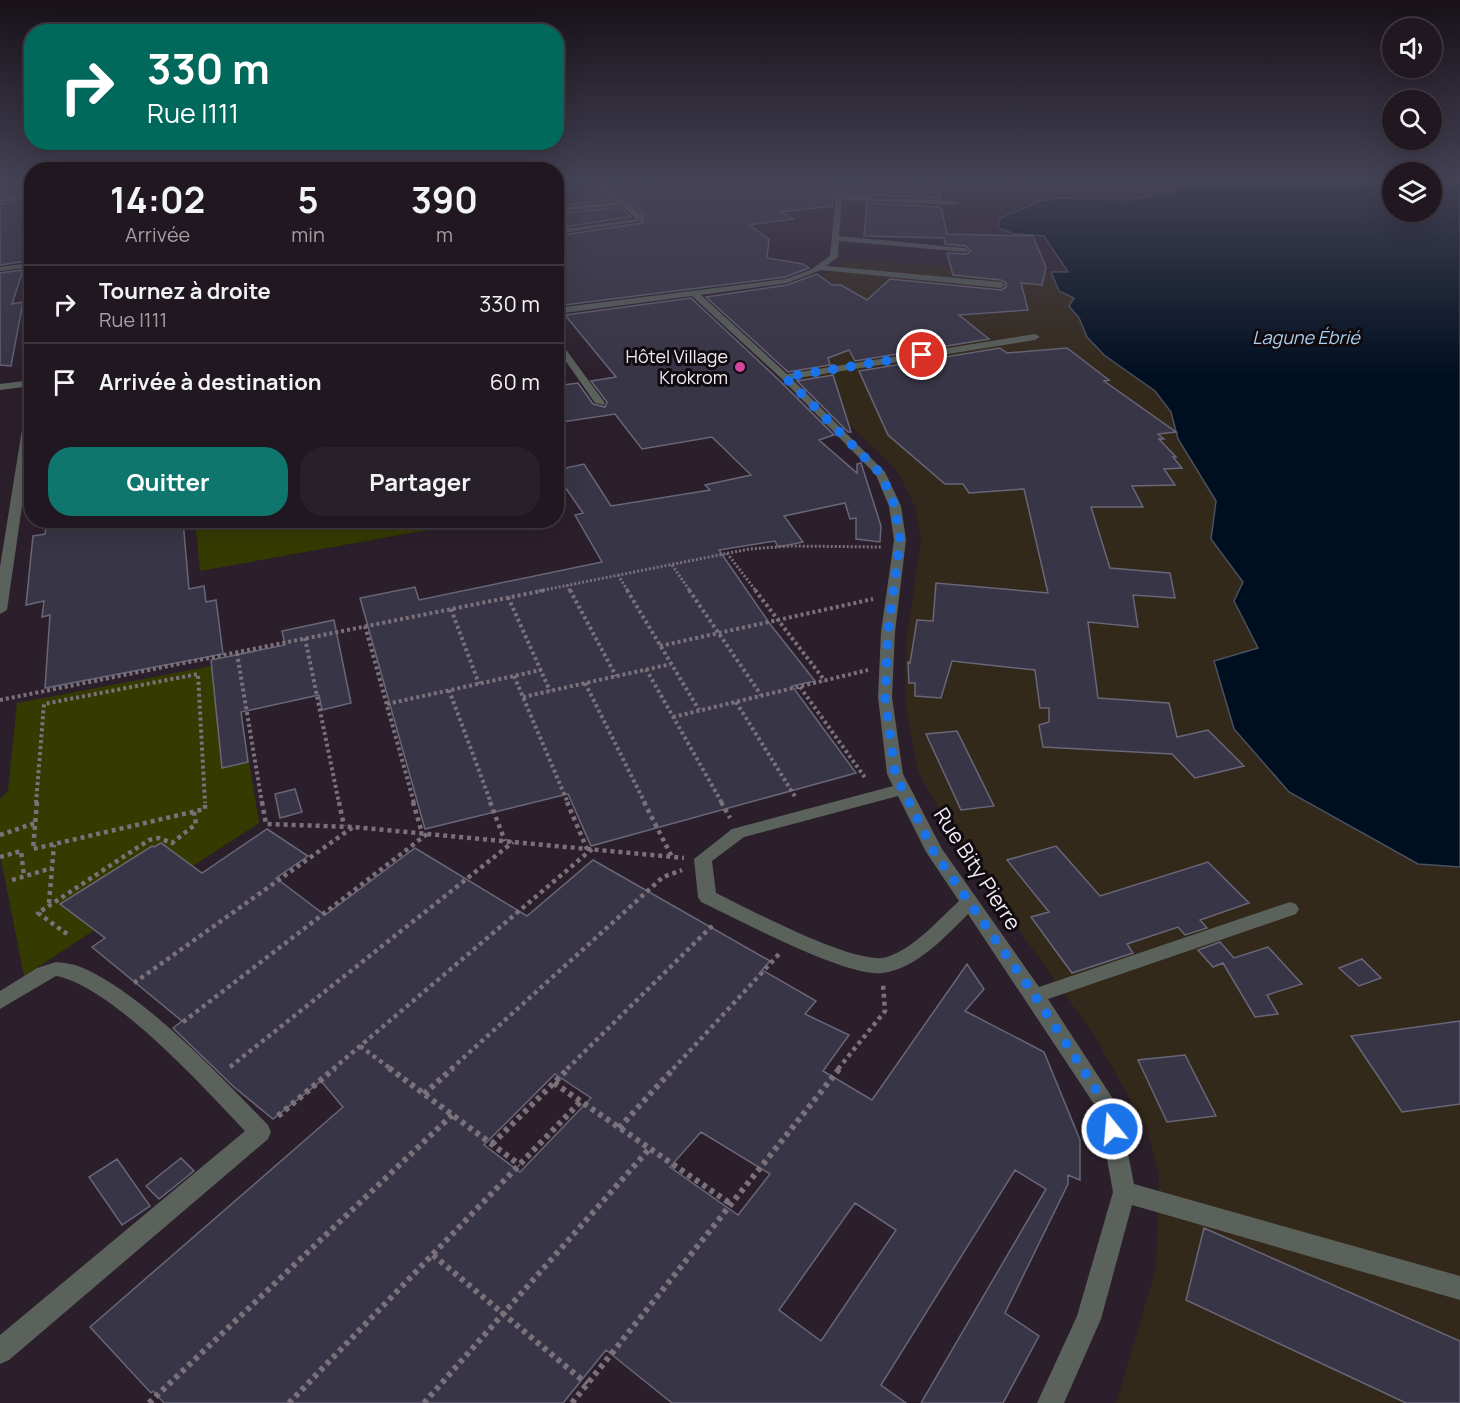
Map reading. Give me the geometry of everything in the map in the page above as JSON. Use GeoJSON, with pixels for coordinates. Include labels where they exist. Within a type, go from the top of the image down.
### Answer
{"type":"FeatureCollection","features":[{"type":"Feature","properties":{"kind":"street"},"geometry":{"type":"LineString","coordinates":[[564,310],[787,280],[821,268],[834,256],[835,246]]}},
{"type":"Feature","properties":{"kind":"street"},"geometry":{"type":"LineString","coordinates":[[927,246],[965,250]]}},
{"type":"Feature","properties":{"kind":"street"},"geometry":{"type":"LineString","coordinates":[[0,269],[24,266]]}},
{"type":"Feature","properties":{"kind":"street"},"geometry":{"type":"LineString","coordinates":[[821,268],[1001,285]]}},
{"type":"Feature","properties":{"kind":"street","name":"Rue Bity Pierre"},"geometry":{"type":"LineString","coordinates":[[694,293],[785,377],[881,474],[895,506],[899,548],[886,666],[886,708],[895,774],[934,852],[1035,996],[1108,1108],[1124,1192],[1089,1319],[1050,1403]]}},
{"type":"Feature","properties":{"kind":"street"},"geometry":{"type":"LineString","coordinates":[[785,377],[1035,337]]}},
{"type":"Feature","properties":{"kind":"street"},"geometry":{"type":"LineString","coordinates":[[564,351],[600,403]]}},
{"type":"Feature","properties":{"kind":"street"},"geometry":{"type":"LineString","coordinates":[[0,387],[24,384]]}},
{"type":"Feature","properties":{"kind":"street"},"geometry":{"type":"LineString","coordinates":[[0,610],[24,451]]}},
{"type":"Feature","properties":{"kind":"street"},"geometry":{"type":"LineString","coordinates":[[902,789],[738,833],[703,861],[707,897],[845,959],[881,967],[916,951],[970,902]]}},
{"type":"Feature","properties":{"kind":"street"},"geometry":{"type":"LineString","coordinates":[[1035,996],[1290,909]]}},
{"type":"Feature","properties":{"kind":"street"},"geometry":{"type":"LineString","coordinates":[[0,1001],[56,969],[77,971],[164,1036],[260,1132],[0,1351]]}},
{"type":"Feature","properties":{"kind":"street"},"geometry":{"type":"LineString","coordinates":[[1124,1192],[1460,1288]]}},
{"type":"Feature","properties":{"kind":"path"},"geometry":{"type":"LineString","coordinates":[[0,700],[727,553],[791,546],[899,548]]}},
{"type":"Feature","properties":{"kind":"path"},"geometry":{"type":"LineString","coordinates":[[727,553],[825,681]]}},
{"type":"Feature","properties":{"kind":"path"},"geometry":{"type":"LineString","coordinates":[[672,564],[761,696]]}},
{"type":"Feature","properties":{"kind":"path"},"geometry":{"type":"LineString","coordinates":[[618,575],[699,710]]}},
{"type":"Feature","properties":{"kind":"path"},"geometry":{"type":"LineString","coordinates":[[567,585],[616,676]]}},
{"type":"Feature","properties":{"kind":"path"},"geometry":{"type":"LineString","coordinates":[[660,646],[893,594]]}},
{"type":"Feature","properties":{"kind":"path"},"geometry":{"type":"LineString","coordinates":[[508,597],[550,691]]}},
{"type":"Feature","properties":{"kind":"path"},"geometry":{"type":"LineString","coordinates":[[451,609],[479,684]]}},
{"type":"Feature","properties":{"kind":"path"},"geometry":{"type":"LineString","coordinates":[[365,626],[425,833]]}},
{"type":"Feature","properties":{"kind":"path"},"geometry":{"type":"LineString","coordinates":[[305,638],[344,826]]}},
{"type":"Feature","properties":{"kind":"path"},"geometry":{"type":"LineString","coordinates":[[237,653],[266,824],[344,826],[703,861]]}},
{"type":"Feature","properties":{"kind":"path"},"geometry":{"type":"LineString","coordinates":[[523,697],[671,664]]}},
{"type":"Feature","properties":{"kind":"path"},"geometry":{"type":"LineString","coordinates":[[673,717],[886,666]]}},
{"type":"Feature","properties":{"kind":"path"},"geometry":{"type":"LineString","coordinates":[[646,669],[738,833]]}},
{"type":"Feature","properties":{"kind":"path"},"geometry":{"type":"LineString","coordinates":[[387,704],[541,670]]}},
{"type":"Feature","properties":{"kind":"path"},"geometry":{"type":"LineString","coordinates":[[198,674],[205,809],[194,812],[33,849],[44,704],[198,674]]}},
{"type":"Feature","properties":{"kind":"path"},"geometry":{"type":"LineString","coordinates":[[514,676],[590,849]]}},
{"type":"Feature","properties":{"kind":"path"},"geometry":{"type":"LineString","coordinates":[[585,683],[672,857]]}},
{"type":"Feature","properties":{"kind":"path"},"geometry":{"type":"LineString","coordinates":[[800,687],[878,795]]}},
{"type":"Feature","properties":{"kind":"path"},"geometry":{"type":"LineString","coordinates":[[449,690],[505,841]]}},
{"type":"Feature","properties":{"kind":"path"},"geometry":{"type":"LineString","coordinates":[[736,702],[807,814]]}},
{"type":"Feature","properties":{"kind":"path"},"geometry":{"type":"LineString","coordinates":[[66,934],[38,913],[49,903],[149,840],[159,838],[172,843],[196,824],[194,812]]}},
{"type":"Feature","properties":{"kind":"path"},"geometry":{"type":"LineString","coordinates":[[0,835],[35,823]]}},
{"type":"Feature","properties":{"kind":"path"},"geometry":{"type":"LineString","coordinates":[[114,998],[353,827]]}},
{"type":"Feature","properties":{"kind":"path"},"geometry":{"type":"LineString","coordinates":[[164,1036],[425,833]]}},
{"type":"Feature","properties":{"kind":"path"},"geometry":{"type":"LineString","coordinates":[[212,1082],[513,842]]}},
{"type":"Feature","properties":{"kind":"path"},"geometry":{"type":"LineString","coordinates":[[49,903],[54,845]]}},
{"type":"Feature","properties":{"kind":"path"},"geometry":{"type":"LineString","coordinates":[[260,1132],[590,849]]}},
{"type":"Feature","properties":{"kind":"path"},"geometry":{"type":"LineString","coordinates":[[0,857],[21,851],[24,876]]}},
{"type":"Feature","properties":{"kind":"path"},"geometry":{"type":"LineString","coordinates":[[424,1094],[663,877],[703,861]]}},
{"type":"Feature","properties":{"kind":"path"},"geometry":{"type":"LineString","coordinates":[[12,880],[52,868]]}},
{"type":"Feature","properties":{"kind":"path"},"geometry":{"type":"LineString","coordinates":[[492,1144],[730,907]]}},
{"type":"Feature","properties":{"kind":"path"},"geometry":{"type":"LineString","coordinates":[[619,1128],[795,937]]}},
{"type":"Feature","properties":{"kind":"path"},"geometry":{"type":"LineString","coordinates":[[572,1403],[885,1011],[881,967]]}},
{"type":"Feature","properties":{"kind":"path"},"geometry":{"type":"LineString","coordinates":[[360,1046],[520,1165]]}},
{"type":"Feature","properties":{"kind":"path"},"geometry":{"type":"LineString","coordinates":[[554,1083],[731,1204]]}},
{"type":"Feature","properties":{"kind":"path"},"geometry":{"type":"LineString","coordinates":[[289,1403],[581,1101]]}},
{"type":"Feature","properties":{"kind":"path"},"geometry":{"type":"LineString","coordinates":[[149,1403],[452,1115]]}},
{"type":"Feature","properties":{"kind":"path"},"geometry":{"type":"LineString","coordinates":[[423,1403],[650,1148]]}},
{"type":"Feature","properties":{"kind":"path"},"geometry":{"type":"LineString","coordinates":[[433,1255],[587,1384]]}},
{"type":"Feature","properties":{"kind":"shaded area"},"geometry":{"type":"Polygon","coordinates":[[[844,260],[1051,272],[1059,291],[1075,298],[1069,306],[1079,318],[1087,337],[1155,391],[1171,412],[1178,439],[1216,501],[1211,539],[1243,582],[1234,601],[1258,648],[1234,729],[1289,792],[1418,864],[1460,867],[1460,1403],[1116,1403],[1156,1269],[1159,1175],[1147,1129],[1095,1037],[961,848],[918,772],[905,701],[907,636],[921,541],[915,506],[897,471],[718,297],[810,283],[839,267],[844,260]]]}},
{"type":"Feature","properties":{"kind":"green space"},"geometry":{"type":"Polygon","coordinates":[[[196,528],[438,528],[200,571],[196,528]]]}},
{"type":"Feature","properties":{"kind":"green space"},"geometry":{"type":"Polygon","coordinates":[[[233,662],[259,823],[24,976],[0,854],[0,799],[8,791],[17,703],[233,662]]]}},
{"type":"Feature","properties":{"kind":"water","name":"Lagune Ébrié"},"geometry":{"type":"Polygon","coordinates":[[[1051,246],[1460,246],[1460,867],[1418,864],[1289,792],[1234,729],[1214,661],[1258,648],[1234,601],[1243,582],[1211,539],[1216,501],[1178,439],[1171,412],[1155,391],[1104,355],[1087,337],[1079,318],[1069,306],[1074,298],[1059,291],[1051,272],[1068,272],[1051,246]]]}},
{"type":"Feature","properties":{"kind":"building"},"geometry":{"type":"Polygon","coordinates":[[[0,246],[24,246],[24,261],[0,265],[0,246]]]}},
{"type":"Feature","properties":{"kind":"building"},"geometry":{"type":"Polygon","coordinates":[[[564,246],[768,246],[767,258],[803,264],[809,268],[785,277],[564,305],[564,246]]]}},
{"type":"Feature","properties":{"kind":"building"},"geometry":{"type":"Polygon","coordinates":[[[966,246],[1037,246],[1046,267],[1042,285],[1021,283],[1028,310],[959,315],[989,339],[855,361],[849,350],[828,358],[830,365],[788,372],[706,297],[787,285],[817,274],[832,285],[841,285],[867,300],[890,279],[1001,290],[1006,287],[1006,283],[1001,280],[953,275],[947,253],[966,254],[971,251],[966,246]]]}},
{"type":"Feature","properties":{"kind":"building"},"geometry":{"type":"Polygon","coordinates":[[[23,270],[12,304],[23,302],[11,366],[0,365],[0,273],[23,270]]]}},
{"type":"Feature","properties":{"kind":"building"},"geometry":{"type":"Polygon","coordinates":[[[691,298],[834,435],[819,440],[857,473],[857,464],[861,463],[881,526],[880,542],[856,539],[856,518],[850,519],[845,503],[784,516],[803,542],[778,547],[775,541],[719,550],[770,624],[815,681],[792,686],[856,773],[591,846],[568,794],[425,829],[360,598],[415,587],[419,600],[602,562],[575,515],[583,513],[564,486],[564,468],[584,464],[611,506],[710,490],[705,485],[751,475],[712,437],[642,449],[615,414],[564,422],[564,385],[578,383],[593,404],[605,407],[607,402],[591,381],[616,377],[565,315],[691,298]]]}},
{"type":"Feature","properties":{"kind":"building"},"geometry":{"type":"Polygon","coordinates":[[[1000,348],[1007,353],[1067,348],[1109,380],[1104,381],[1176,432],[1158,434],[1164,439],[1159,439],[1176,457],[1173,457],[1182,468],[1164,469],[1175,485],[1132,486],[1143,507],[1091,507],[1110,568],[1170,573],[1175,598],[1133,595],[1138,627],[1088,622],[1098,698],[1169,703],[1177,737],[1208,730],[1244,766],[1195,778],[1172,754],[1043,747],[1039,725],[1049,722],[1049,708],[1040,708],[1035,670],[952,661],[941,698],[915,696],[915,683],[909,683],[908,662],[910,663],[917,620],[933,621],[936,583],[1048,593],[1024,489],[969,493],[963,484],[945,484],[888,435],[859,371],[1000,348]]]}},
{"type":"Feature","properties":{"kind":"building"},"geometry":{"type":"Polygon","coordinates":[[[833,375],[851,432],[848,432],[797,381],[833,375]]]}},
{"type":"Feature","properties":{"kind":"building"},"geometry":{"type":"Polygon","coordinates":[[[46,528],[184,528],[189,589],[204,586],[206,602],[216,600],[223,654],[45,688],[50,615],[42,617],[44,601],[26,605],[33,536],[45,534],[46,528]]]}},
{"type":"Feature","properties":{"kind":"building"},"geometry":{"type":"Polygon","coordinates":[[[334,620],[351,703],[322,710],[319,695],[241,712],[248,762],[222,768],[211,660],[285,645],[282,631],[334,620]]]}},
{"type":"Feature","properties":{"kind":"building"},"geometry":{"type":"Polygon","coordinates":[[[957,731],[994,806],[961,810],[926,734],[957,731]]]}},
{"type":"Feature","properties":{"kind":"building"},"geometry":{"type":"Polygon","coordinates":[[[295,789],[302,812],[280,818],[275,794],[295,789]]]}},
{"type":"Feature","properties":{"kind":"building"},"geometry":{"type":"Polygon","coordinates":[[[267,829],[308,856],[276,878],[325,915],[415,848],[527,916],[593,860],[770,961],[762,970],[816,1001],[805,1014],[849,1035],[823,1071],[872,1100],[967,964],[984,989],[965,1011],[1044,1052],[1080,1140],[1080,1180],[1068,1175],[1068,1184],[1005,1313],[1039,1336],[1003,1403],[921,1403],[1046,1189],[1015,1170],[881,1385],[906,1403],[672,1403],[606,1350],[563,1403],[164,1403],[153,1391],[151,1393],[90,1327],[343,1107],[321,1081],[273,1119],[234,1087],[173,1028],[182,1021],[92,947],[105,938],[60,904],[152,846],[161,843],[202,873],[267,829]],[[555,1074],[484,1145],[520,1172],[591,1098],[555,1074]],[[701,1132],[670,1167],[738,1215],[770,1174],[701,1132]],[[855,1203],[779,1310],[821,1341],[896,1230],[855,1203]]]}},
{"type":"Feature","properties":{"kind":"building"},"geometry":{"type":"Polygon","coordinates":[[[1056,846],[1100,896],[1208,862],[1249,903],[1200,920],[1207,928],[1185,935],[1178,927],[1127,944],[1133,953],[1072,973],[1031,917],[1049,912],[1007,860],[1056,846]]]}},
{"type":"Feature","properties":{"kind":"building"},"geometry":{"type":"Polygon","coordinates":[[[1220,942],[1234,958],[1268,947],[1302,984],[1267,995],[1278,1014],[1255,1017],[1223,963],[1213,967],[1198,950],[1220,942]]]}},
{"type":"Feature","properties":{"kind":"building"},"geometry":{"type":"Polygon","coordinates":[[[1362,959],[1381,978],[1359,986],[1339,968],[1362,959]]]}},
{"type":"Feature","properties":{"kind":"building"},"geometry":{"type":"Polygon","coordinates":[[[1460,1021],[1460,1104],[1402,1112],[1351,1036],[1460,1021]]]}},
{"type":"Feature","properties":{"kind":"building"},"geometry":{"type":"Polygon","coordinates":[[[1185,1055],[1216,1116],[1167,1122],[1138,1060],[1185,1055]]]}},
{"type":"Feature","properties":{"kind":"building"},"geometry":{"type":"Polygon","coordinates":[[[181,1158],[194,1171],[159,1199],[146,1186],[181,1158]]]}},
{"type":"Feature","properties":{"kind":"building"},"geometry":{"type":"Polygon","coordinates":[[[117,1159],[150,1206],[122,1225],[89,1177],[117,1159]]]}},
{"type":"Feature","properties":{"kind":"building"},"geometry":{"type":"Polygon","coordinates":[[[1204,1228],[1460,1341],[1460,1403],[1406,1403],[1186,1300],[1204,1228]]]}},
{"type":"Feature","properties":{"kind":"place","name":"Hôtel Village Krokrom"},"geometry":{"type":"Point","coordinates":[740,367]}},
{"type":"Feature","properties":{"kind":"route"},"geometry":{"type":"LineString","coordinates":[[922,355],[785,377],[881,474],[895,506],[900,540],[888,632],[885,697],[895,774],[934,852],[1035,996],[1108,1108],[1112,1129]]}}]}
